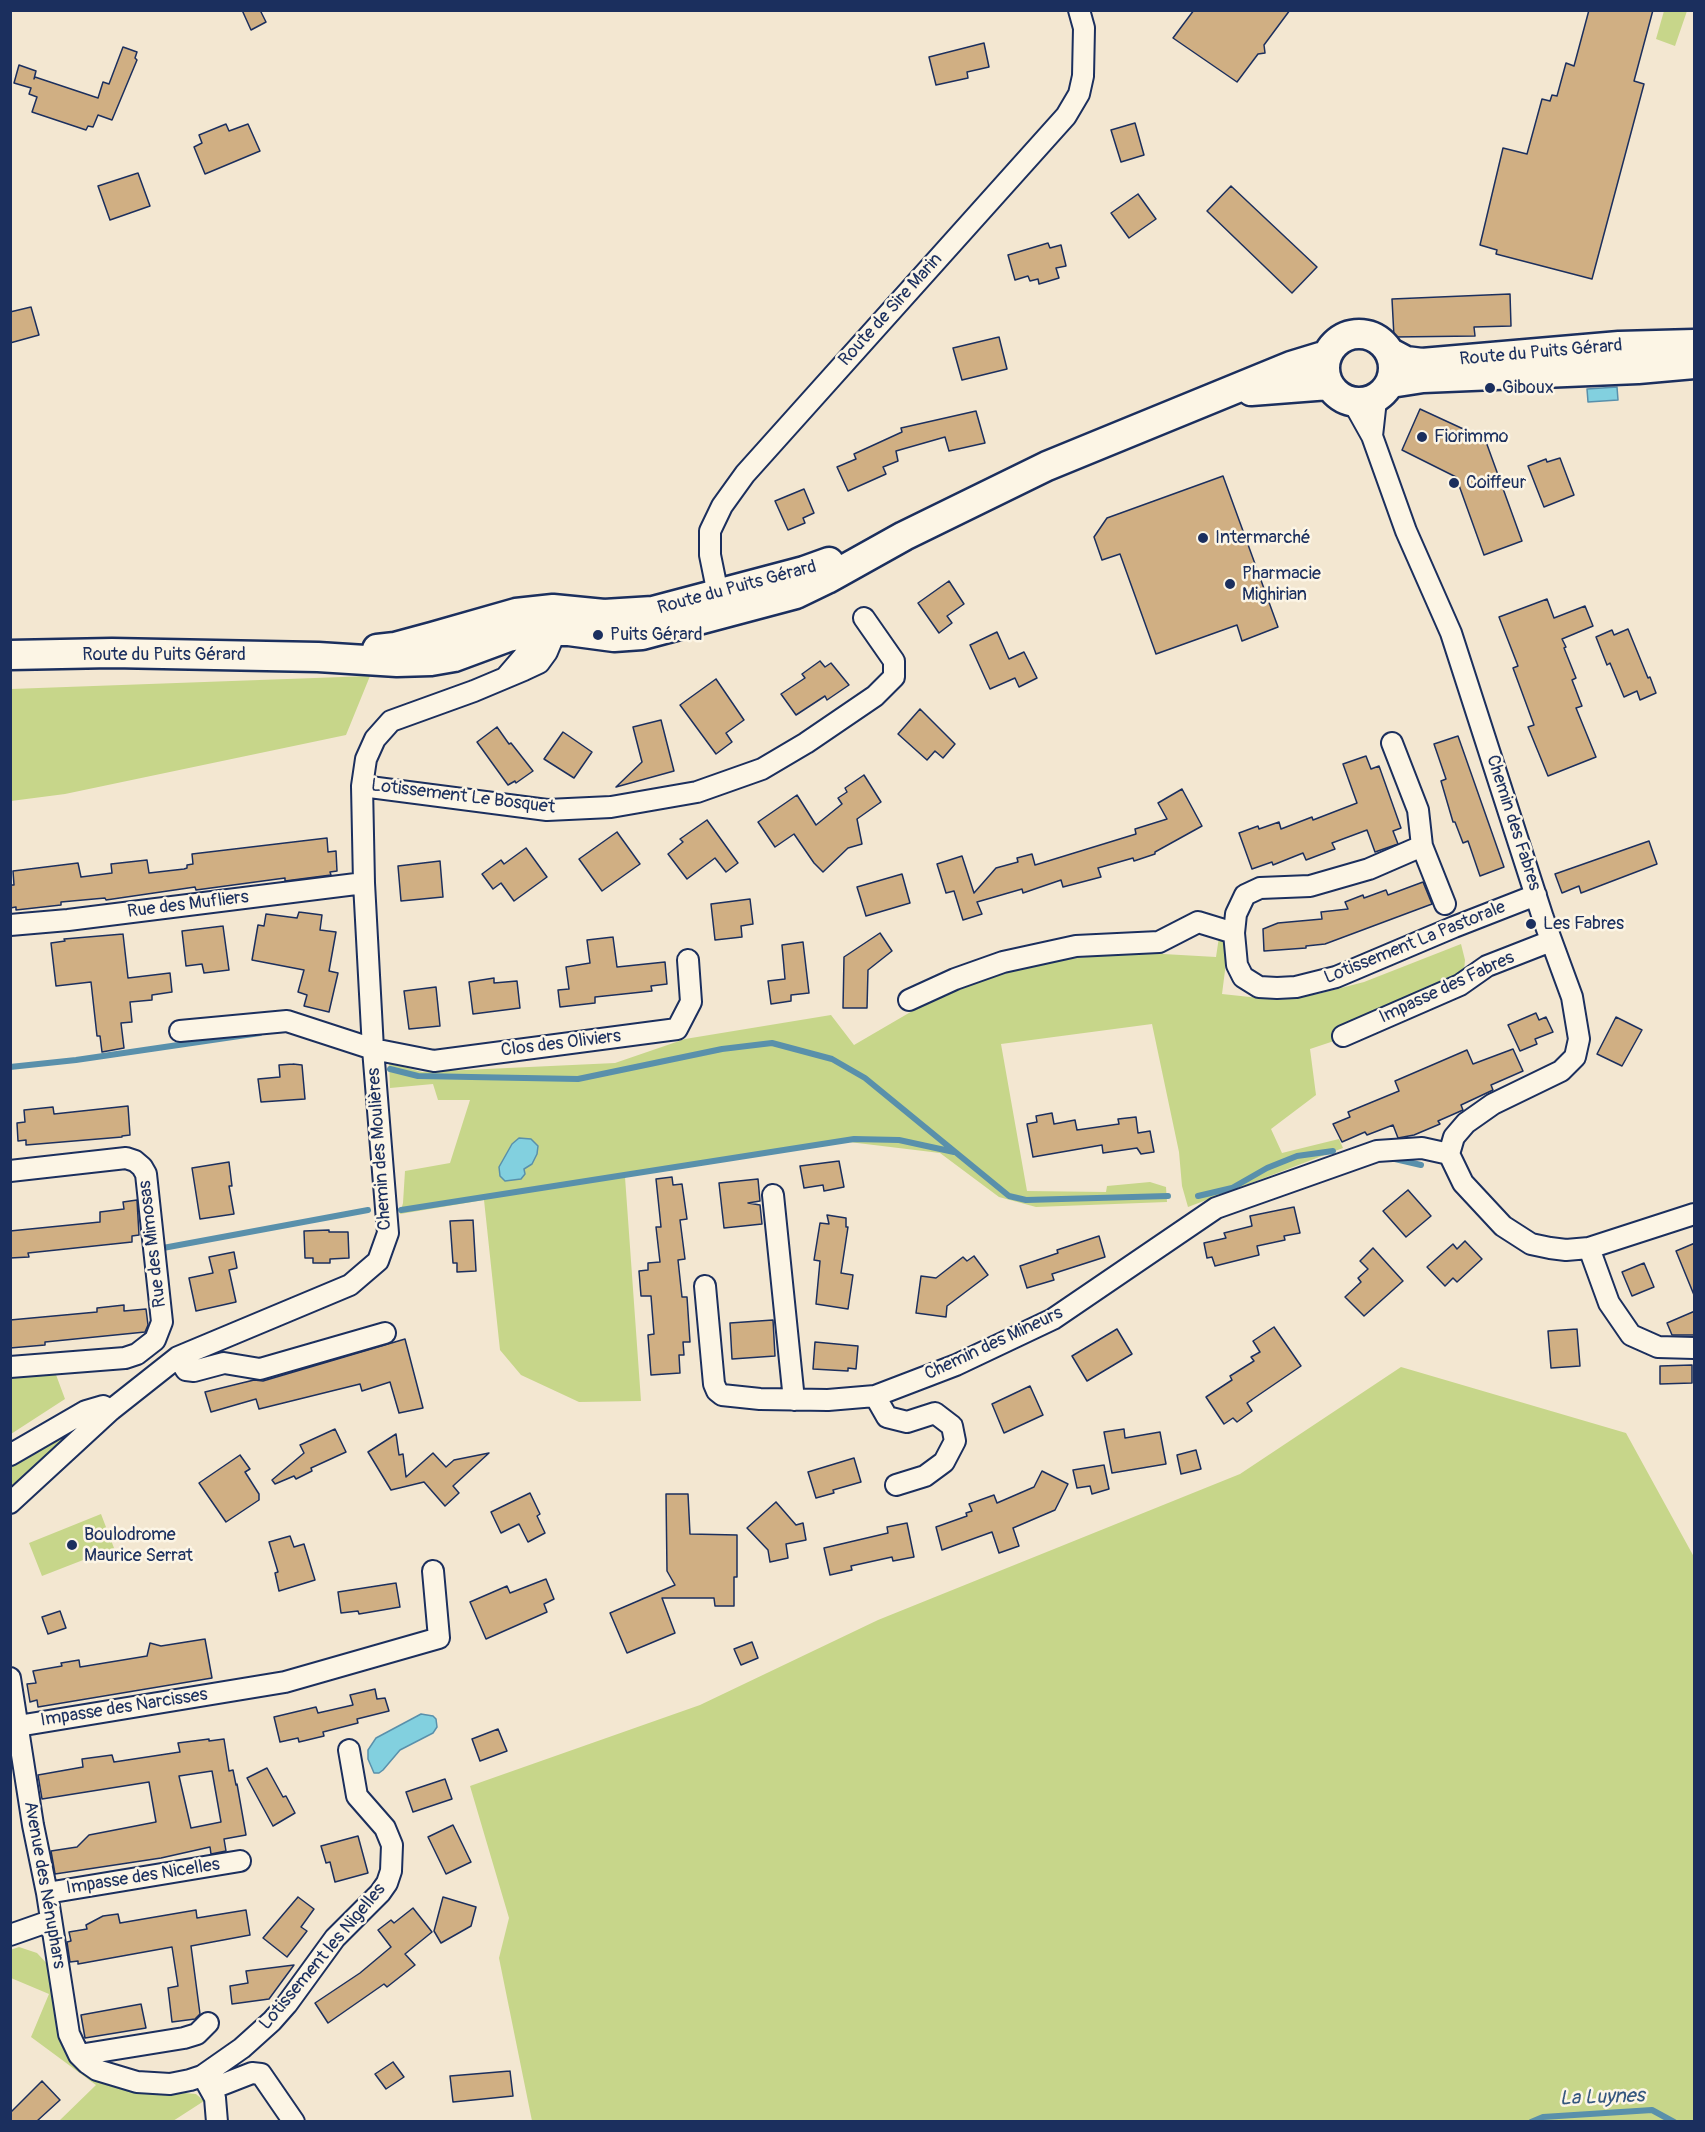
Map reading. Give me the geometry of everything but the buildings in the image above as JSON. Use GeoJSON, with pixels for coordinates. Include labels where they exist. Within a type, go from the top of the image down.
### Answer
{"type":"FeatureCollection","features":[{"type":"Feature","properties":{"kind":"main road"},"geometry":{"type":"LineString","coordinates":[[1357,334],[1375,338],[1391,353],[1394,366],[1374,395],[1339,396],[1329,385],[1325,375],[1327,355],[1339,340],[1357,334]]}},
{"type":"Feature","properties":{"kind":"main road","name":"Route du Puits Gérard"},"geometry":{"type":"LineString","coordinates":[[1391,353],[1406,361],[1422,363],[1619,346],[1695,344]]}},
{"type":"Feature","properties":{"kind":"main road","name":"Route du Puits Gérard"},"geometry":{"type":"LineString","coordinates":[[10,655],[112,653],[318,657],[397,662],[431,661],[454,657],[545,624],[721,604],[804,571],[904,536],[1047,466],[1290,366],[1327,355]]}},
{"type":"Feature","properties":{"kind":"main road","name":"Route du Puits Gérard"},"geometry":{"type":"LineString","coordinates":[[1374,395],[1423,378],[1638,369],[1695,364]]}},
{"type":"Feature","properties":{"kind":"main road","name":"Route du Puits Gérard"},"geometry":{"type":"LineString","coordinates":[[1228,392],[1329,385]]}},
{"type":"Feature","properties":{"kind":"street","name":"Route de Sire Marin"},"geometry":{"type":"LineString","coordinates":[[721,604],[710,555],[710,531],[722,506],[745,474],[1066,116],[1079,94],[1083,76],[1084,28],[1078,10]]}},
{"type":"Feature","properties":{"kind":"street","name":"Chemin des Fabres"},"geometry":{"type":"LineString","coordinates":[[1374,395],[1372,436],[1406,531],[1451,633],[1551,941],[1572,997],[1579,1039],[1575,1057],[1561,1071],[1493,1104],[1466,1123],[1454,1137],[1449,1154]]}},
{"type":"Feature","properties":{"kind":"street","name":"Lotissement Le Bosquet"},"geometry":{"type":"LineString","coordinates":[[362,786],[547,810],[611,807],[696,792],[762,769],[806,743],[875,696],[894,678],[894,661],[864,618]]}},
{"type":"Feature","properties":{"kind":"street","name":"Chemin des Moulières"},"geometry":{"type":"LineString","coordinates":[[10,1503],[111,1410],[178,1357],[350,1285],[378,1261],[388,1233],[373,1048],[364,883],[362,786],[366,759],[375,739],[392,721],[505,678],[524,656],[545,624]]}},
{"type":"Feature","properties":{"kind":"street","name":"Lotissement La Pastorale"},"geometry":{"type":"LineString","coordinates":[[1392,743],[1418,810],[1422,846],[1445,904]]}},
{"type":"Feature","properties":{"kind":"street","name":"Lotissement La Pastorale"},"geometry":{"type":"LineString","coordinates":[[1422,846],[1369,869],[1310,886],[1260,888],[1245,895],[1236,914],[1234,933],[1236,965],[1243,977],[1259,987],[1296,987],[1336,978],[1454,927],[1536,895]]}},
{"type":"Feature","properties":{"kind":"street","name":"Rue des Mufliers"},"geometry":{"type":"LineString","coordinates":[[10,925],[68,920],[364,883]]}},
{"type":"Feature","properties":{"kind":"street"},"geometry":{"type":"LineString","coordinates":[[909,1000],[955,979],[1004,962],[1076,946],[1159,942],[1198,922],[1234,933]]}},
{"type":"Feature","properties":{"kind":"street","name":"Impasse des Fabres"},"geometry":{"type":"LineString","coordinates":[[1343,1036],[1460,985],[1487,966],[1551,941]]}},
{"type":"Feature","properties":{"kind":"street","name":"Clos des Oliviers"},"geometry":{"type":"LineString","coordinates":[[373,1048],[434,1061],[677,1029],[691,1002],[688,960]]}},
{"type":"Feature","properties":{"kind":"street"},"geometry":{"type":"LineString","coordinates":[[180,1031],[287,1021],[373,1048]]}},
{"type":"Feature","properties":{"kind":"street","name":"Chemin des Mineurs"},"geometry":{"type":"LineString","coordinates":[[705,1286],[714,1384],[717,1390],[728,1397],[794,1400],[874,1396],[956,1365],[1053,1319],[1216,1208],[1377,1151],[1422,1148],[1449,1154]]}},
{"type":"Feature","properties":{"kind":"street"},"geometry":{"type":"LineString","coordinates":[[1449,1154],[1463,1183],[1503,1226],[1531,1244],[1566,1250],[1589,1248],[1695,1214]]}},
{"type":"Feature","properties":{"kind":"street","name":"Rue des Mimosas"},"geometry":{"type":"LineString","coordinates":[[10,1171],[126,1158],[142,1167],[146,1174],[162,1322],[155,1340],[137,1354],[125,1358],[10,1367]]}},
{"type":"Feature","properties":{"kind":"street"},"geometry":{"type":"LineString","coordinates":[[773,1195],[794,1400]]}},
{"type":"Feature","properties":{"kind":"street"},"geometry":{"type":"LineString","coordinates":[[1589,1248],[1609,1303],[1631,1335],[1658,1347],[1693,1347]]}},
{"type":"Feature","properties":{"kind":"street"},"geometry":{"type":"LineString","coordinates":[[178,1357],[186,1370],[194,1371],[224,1363],[260,1369],[385,1333]]}},
{"type":"Feature","properties":{"kind":"street"},"geometry":{"type":"LineString","coordinates":[[874,1396],[887,1417],[907,1422],[935,1413],[952,1426],[955,1441],[944,1462],[925,1476],[896,1485]]}},
{"type":"Feature","properties":{"kind":"street"},"geometry":{"type":"LineString","coordinates":[[10,1455],[86,1412],[103,1406],[111,1410]]}},
{"type":"Feature","properties":{"kind":"street","name":"Impasse des Narcisses"},"geometry":{"type":"LineString","coordinates":[[18,1726],[285,1682],[439,1638],[433,1571]]}},
{"type":"Feature","properties":{"kind":"street","name":"Avenue des Nénuphars"},"geometry":{"type":"LineString","coordinates":[[10,1678],[69,2034],[79,2055]]}},
{"type":"Feature","properties":{"kind":"street","name":"Lotissement les Nigelles"},"geometry":{"type":"LineString","coordinates":[[207,2083],[272,2021],[335,1938],[387,1883],[391,1871],[392,1845],[385,1828],[357,1796],[349,1750]]}},
{"type":"Feature","properties":{"kind":"street","name":"Impasse des Nicelles"},"geometry":{"type":"LineString","coordinates":[[46,1893],[240,1861]]}},
{"type":"Feature","properties":{"kind":"street"},"geometry":{"type":"LineString","coordinates":[[10,1935],[50,1921]]}},
{"type":"Feature","properties":{"kind":"street"},"geometry":{"type":"LineString","coordinates":[[79,2055],[184,2038],[197,2034],[208,2024]]}},
{"type":"Feature","properties":{"kind":"street"},"geometry":{"type":"LineString","coordinates":[[79,2055],[97,2070],[137,2082],[170,2084],[190,2080],[207,2083],[252,2073],[261,2074],[294,2121]]}},
{"type":"Feature","properties":{"kind":"street"},"geometry":{"type":"LineString","coordinates":[[207,2083],[217,2108],[217,2121]]}},
{"type":"Feature","properties":{"kind":"green space"},"geometry":{"type":"Polygon","coordinates":[[[1664,11],[1687,11],[1675,46],[1656,39],[1664,11]]]}},
{"type":"Feature","properties":{"kind":"green space"},"geometry":{"type":"Polygon","coordinates":[[[370,676],[346,735],[65,794],[11,801],[11,689],[370,676]]]}},
{"type":"Feature","properties":{"kind":"green space"},"geometry":{"type":"Polygon","coordinates":[[[1219,937],[1225,943],[1227,955],[1222,994],[1278,1000],[1318,994],[1364,982],[1461,944],[1465,960],[1464,971],[1457,979],[1334,1029],[1337,1040],[1310,1049],[1316,1095],[1271,1129],[1282,1153],[1339,1139],[1343,1148],[1188,1207],[1182,1186],[1179,1152],[1152,1024],[1001,1044],[1027,1191],[1106,1192],[1107,1186],[1150,1182],[1166,1187],[1167,1202],[1036,1207],[999,1197],[940,1153],[849,1142],[625,1177],[641,1401],[579,1402],[521,1375],[500,1350],[484,1200],[400,1214],[405,1171],[450,1163],[470,1100],[438,1100],[433,1084],[390,1088],[389,1063],[422,1072],[615,1063],[685,1039],[831,1015],[854,1045],[914,1010],[962,986],[1029,964],[1128,952],[1216,957],[1219,937]]]}},
{"type":"Feature","properties":{"kind":"green space"},"geometry":{"type":"Polygon","coordinates":[[[1401,1367],[1626,1433],[1694,1557],[1694,2121],[532,2121],[499,1958],[509,1918],[470,1786],[700,1705],[878,1620],[1240,1474],[1401,1367]]]}},
{"type":"Feature","properties":{"kind":"green space"},"geometry":{"type":"Polygon","coordinates":[[[55,1372],[65,1399],[11,1434],[11,1377],[55,1372]]]}},
{"type":"Feature","properties":{"kind":"green space"},"geometry":{"type":"Polygon","coordinates":[[[82,1417],[86,1423],[11,1491],[11,1463],[82,1417]]]}},
{"type":"Feature","properties":{"kind":"green space","name":"Boulodrome Maurice Serrat"},"geometry":{"type":"Polygon","coordinates":[[[101,1514],[114,1548],[42,1576],[29,1543],[101,1514]]]}},
{"type":"Feature","properties":{"kind":"green space"},"geometry":{"type":"Polygon","coordinates":[[[19,1947],[37,1953],[52,1969],[74,2058],[141,2089],[196,2094],[204,2101],[173,2121],[59,2121],[96,2085],[31,2037],[49,1994],[11,1978],[10,1950],[19,1947]]]}},
{"type":"Feature","properties":{"kind":"water"},"geometry":{"type":"Polygon","coordinates":[[[1617,387],[1618,400],[1588,402],[1587,389],[1617,387]]]}},
{"type":"Feature","properties":{"kind":"water"},"geometry":{"type":"Polygon","coordinates":[[[519,1138],[531,1139],[538,1146],[537,1154],[532,1164],[524,1169],[525,1174],[521,1179],[505,1181],[500,1176],[499,1167],[512,1144],[519,1138]]]}},
{"type":"Feature","properties":{"kind":"water"},"geometry":{"type":"Polygon","coordinates":[[[421,1714],[433,1716],[436,1719],[437,1727],[433,1733],[400,1750],[383,1770],[374,1773],[368,1759],[368,1750],[376,1738],[421,1714]]]}},
{"type":"Feature","properties":{"kind":"waterway"},"geometry":{"type":"LineString","coordinates":[[10,1067],[76,1060],[260,1033]]}},
{"type":"Feature","properties":{"kind":"waterway"},"geometry":{"type":"LineString","coordinates":[[390,1069],[418,1076],[578,1079],[722,1049],[772,1043],[832,1059],[865,1078],[1009,1196],[1026,1200],[1168,1196]]}},
{"type":"Feature","properties":{"kind":"waterway"},"geometry":{"type":"LineString","coordinates":[[401,1210],[854,1139],[899,1140],[954,1152]]}},
{"type":"Feature","properties":{"kind":"waterway"},"geometry":{"type":"LineString","coordinates":[[1198,1196],[1232,1188],[1267,1168],[1297,1156],[1333,1151]]}},
{"type":"Feature","properties":{"kind":"waterway"},"geometry":{"type":"LineString","coordinates":[[1395,1159],[1421,1165]]}},
{"type":"Feature","properties":{"kind":"waterway"},"geometry":{"type":"LineString","coordinates":[[163,1248],[368,1210]]}},
{"type":"Feature","properties":{"kind":"waterway","name":"La Luynes"},"geometry":{"type":"LineString","coordinates":[[1531,2122],[1543,2117],[1652,2110],[1674,2122]]}},
{"type":"Feature","properties":{"kind":"place","name":"Giboux"},"geometry":{"type":"Point","coordinates":[1490,388]}},
{"type":"Feature","properties":{"kind":"place","name":"Fiorimmo"},"geometry":{"type":"Point","coordinates":[1422,437]}},
{"type":"Feature","properties":{"kind":"place","name":"Coiffeur"},"geometry":{"type":"Point","coordinates":[1454,483]}},
{"type":"Feature","properties":{"kind":"place","name":"Intermarché"},"geometry":{"type":"Point","coordinates":[1203,538]}},
{"type":"Feature","properties":{"kind":"place","name":"Pharmacie Mighirian"},"geometry":{"type":"Point","coordinates":[1230,584]}},
{"type":"Feature","properties":{"kind":"place","name":"Puits Gérard"},"geometry":{"type":"Point","coordinates":[598,635]}},
{"type":"Feature","properties":{"kind":"place","name":"Les Fabres"},"geometry":{"type":"Point","coordinates":[1531,924]}},
{"type":"Feature","properties":{"kind":"place","name":"Boulodrome Maurice Serrat"},"geometry":{"type":"Point","coordinates":[72,1545]}}]}
